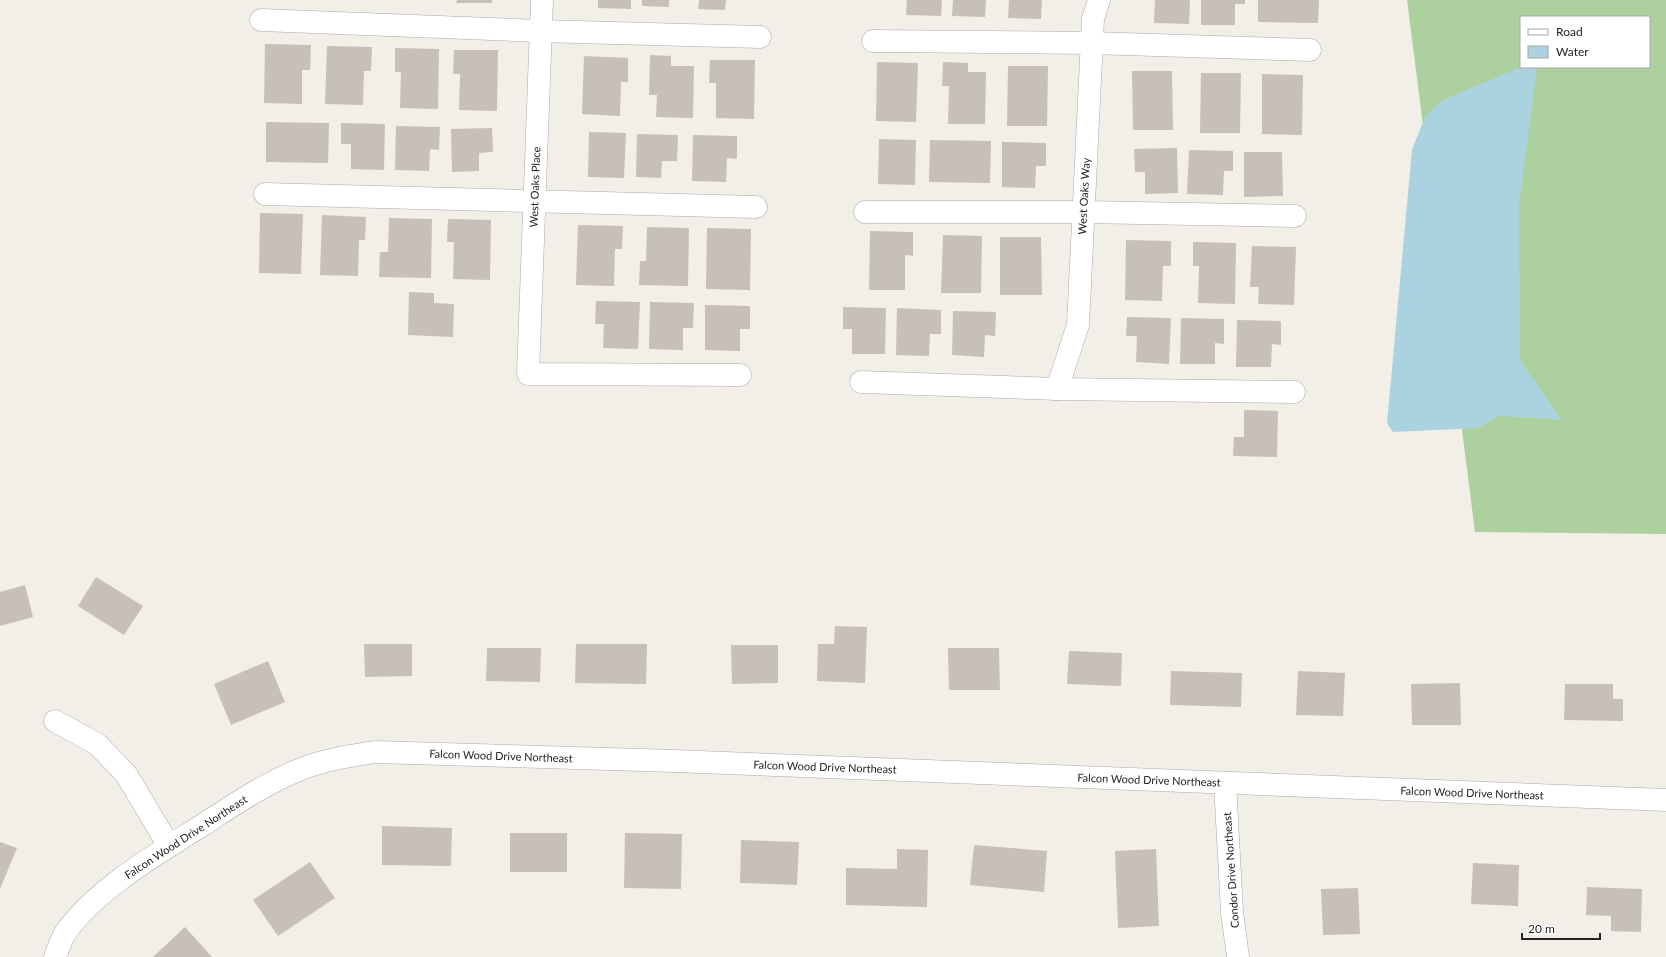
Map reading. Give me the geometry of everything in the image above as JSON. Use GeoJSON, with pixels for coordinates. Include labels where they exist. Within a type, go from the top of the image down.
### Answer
{"type":"FeatureCollection","features":[{"type":"Feature","properties":{"kind":"street","name":"West Oaks Place"},"geometry":{"type":"LineString","coordinates":[[542,0],[528,374],[740,375]]}},
{"type":"Feature","properties":{"kind":"street","name":"West Oaks Way"},"geometry":{"type":"LineString","coordinates":[[1057,389],[1078,325],[1093,19],[1099,0]]}},
{"type":"Feature","properties":{"kind":"street"},"geometry":{"type":"LineString","coordinates":[[261,20],[540,31],[760,37]]}},
{"type":"Feature","properties":{"kind":"street"},"geometry":{"type":"LineString","coordinates":[[873,41],[1092,43],[1310,50]]}},
{"type":"Feature","properties":{"kind":"street"},"geometry":{"type":"LineString","coordinates":[[265,194],[756,207]]}},
{"type":"Feature","properties":{"kind":"street"},"geometry":{"type":"LineString","coordinates":[[865,212],[1084,212],[1295,216]]}},
{"type":"Feature","properties":{"kind":"street"},"geometry":{"type":"LineString","coordinates":[[861,382],[1057,389],[1294,392]]}},
{"type":"Feature","properties":{"kind":"street"},"geometry":{"type":"LineString","coordinates":[[56,721],[98,744],[126,774],[170,846]]}},
{"type":"Feature","properties":{"kind":"street","name":"Falcon Wood Drive Northeast"},"geometry":{"type":"LineString","coordinates":[[55,957],[65,933],[88,907],[118,882],[170,846],[268,784],[304,768],[339,758],[375,752],[668,761],[1666,800]]}},
{"type":"Feature","properties":{"kind":"street","name":"Condor Drive Northeast"},"geometry":{"type":"LineString","coordinates":[[1225,783],[1232,912],[1238,957]]}},
{"type":"Feature","properties":{"kind":"green space"},"geometry":{"type":"Polygon","coordinates":[[[1407,0],[1666,0],[1666,534],[1475,532],[1407,0]]]}},
{"type":"Feature","properties":{"kind":"water"},"geometry":{"type":"Polygon","coordinates":[[[1520,67],[1537,68],[1519,206],[1520,360],[1561,420],[1499,416],[1478,428],[1393,432],[1387,423],[1412,150],[1425,117],[1443,100],[1520,67]]]}},
{"type":"Feature","properties":{"kind":"building"},"geometry":{"type":"Polygon","coordinates":[[[457,0],[492,0],[492,3],[456,3],[457,0]]]}},
{"type":"Feature","properties":{"kind":"building"},"geometry":{"type":"Polygon","coordinates":[[[598,0],[631,0],[631,9],[598,8],[598,0]]]}},
{"type":"Feature","properties":{"kind":"building"},"geometry":{"type":"Polygon","coordinates":[[[642,0],[669,0],[669,7],[642,6],[642,0]]]}},
{"type":"Feature","properties":{"kind":"building"},"geometry":{"type":"Polygon","coordinates":[[[699,0],[726,0],[725,10],[698,9],[699,0]]]}},
{"type":"Feature","properties":{"kind":"building"},"geometry":{"type":"Polygon","coordinates":[[[907,0],[942,0],[941,16],[906,15],[907,0]]]}},
{"type":"Feature","properties":{"kind":"building"},"geometry":{"type":"Polygon","coordinates":[[[953,0],[986,0],[985,17],[952,16],[953,0]]]}},
{"type":"Feature","properties":{"kind":"building"},"geometry":{"type":"Polygon","coordinates":[[[1009,0],[1042,0],[1041,19],[1008,18],[1009,0]]]}},
{"type":"Feature","properties":{"kind":"building"},"geometry":{"type":"Polygon","coordinates":[[[1155,0],[1190,0],[1189,24],[1154,23],[1155,0]]]}},
{"type":"Feature","properties":{"kind":"building"},"geometry":{"type":"Polygon","coordinates":[[[1201,0],[1245,0],[1245,4],[1235,4],[1235,25],[1201,25],[1201,0]]]}},
{"type":"Feature","properties":{"kind":"building"},"geometry":{"type":"Polygon","coordinates":[[[1258,0],[1319,0],[1318,23],[1258,22],[1258,0]]]}},
{"type":"Feature","properties":{"kind":"building"},"geometry":{"type":"Polygon","coordinates":[[[265,44],[311,45],[310,70],[302,70],[302,104],[264,103],[265,44]]]}},
{"type":"Feature","properties":{"kind":"building"},"geometry":{"type":"Polygon","coordinates":[[[327,46],[372,47],[371,71],[364,71],[363,105],[325,104],[327,46]]]}},
{"type":"Feature","properties":{"kind":"building"},"geometry":{"type":"Polygon","coordinates":[[[395,48],[439,49],[438,109],[400,108],[401,72],[395,72],[395,48]]]}},
{"type":"Feature","properties":{"kind":"building"},"geometry":{"type":"Polygon","coordinates":[[[454,50],[498,50],[497,111],[459,110],[460,74],[453,74],[454,50]]]}},
{"type":"Feature","properties":{"kind":"building"},"geometry":{"type":"Polygon","coordinates":[[[650,55],[671,56],[671,66],[694,66],[693,118],[656,117],[657,95],[649,95],[650,55]]]}},
{"type":"Feature","properties":{"kind":"building"},"geometry":{"type":"Polygon","coordinates":[[[584,56],[628,58],[628,82],[621,82],[620,116],[582,114],[584,56]]]}},
{"type":"Feature","properties":{"kind":"building"},"geometry":{"type":"Polygon","coordinates":[[[710,60],[755,60],[754,119],[716,118],[716,83],[709,83],[710,60]]]}},
{"type":"Feature","properties":{"kind":"building"},"geometry":{"type":"Polygon","coordinates":[[[877,62],[918,63],[916,122],[876,121],[877,62]]]}},
{"type":"Feature","properties":{"kind":"building"},"geometry":{"type":"Polygon","coordinates":[[[943,62],[968,63],[968,72],[986,72],[985,124],[948,124],[949,86],[942,86],[943,62]]]}},
{"type":"Feature","properties":{"kind":"building"},"geometry":{"type":"Polygon","coordinates":[[[1008,66],[1048,66],[1047,126],[1007,126],[1008,66]]]}},
{"type":"Feature","properties":{"kind":"building"},"geometry":{"type":"Polygon","coordinates":[[[1132,71],[1172,71],[1173,130],[1133,130],[1132,71]]]}},
{"type":"Feature","properties":{"kind":"building"},"geometry":{"type":"Polygon","coordinates":[[[1201,73],[1241,73],[1240,133],[1200,133],[1201,73]]]}},
{"type":"Feature","properties":{"kind":"building"},"geometry":{"type":"Polygon","coordinates":[[[1262,74],[1303,75],[1302,135],[1262,134],[1262,74]]]}},
{"type":"Feature","properties":{"kind":"building"},"geometry":{"type":"Polygon","coordinates":[[[266,122],[329,123],[328,163],[266,162],[266,122]]]}},
{"type":"Feature","properties":{"kind":"building"},"geometry":{"type":"Polygon","coordinates":[[[341,123],[385,124],[384,170],[351,169],[351,144],[341,144],[341,123]]]}},
{"type":"Feature","properties":{"kind":"building"},"geometry":{"type":"Polygon","coordinates":[[[396,126],[440,127],[439,150],[430,149],[429,171],[395,170],[396,126]]]}},
{"type":"Feature","properties":{"kind":"building"},"geometry":{"type":"Polygon","coordinates":[[[492,128],[493,152],[479,153],[479,171],[452,172],[451,129],[492,128]]]}},
{"type":"Feature","properties":{"kind":"building"},"geometry":{"type":"Polygon","coordinates":[[[589,132],[626,133],[624,178],[588,177],[589,132]]]}},
{"type":"Feature","properties":{"kind":"building"},"geometry":{"type":"Polygon","coordinates":[[[637,134],[678,135],[677,161],[662,161],[661,178],[636,177],[637,134]]]}},
{"type":"Feature","properties":{"kind":"building"},"geometry":{"type":"Polygon","coordinates":[[[693,135],[737,136],[737,159],[727,158],[726,182],[692,181],[693,135]]]}},
{"type":"Feature","properties":{"kind":"building"},"geometry":{"type":"Polygon","coordinates":[[[879,139],[916,140],[915,185],[878,184],[879,139]]]}},
{"type":"Feature","properties":{"kind":"building"},"geometry":{"type":"Polygon","coordinates":[[[930,140],[991,141],[990,183],[929,182],[930,140]]]}},
{"type":"Feature","properties":{"kind":"building"},"geometry":{"type":"Polygon","coordinates":[[[1002,142],[1046,143],[1046,166],[1036,166],[1035,188],[1002,187],[1002,142]]]}},
{"type":"Feature","properties":{"kind":"building"},"geometry":{"type":"Polygon","coordinates":[[[1177,148],[1178,193],[1145,194],[1145,172],[1135,172],[1134,149],[1177,148]]]}},
{"type":"Feature","properties":{"kind":"building"},"geometry":{"type":"Polygon","coordinates":[[[1189,150],[1233,151],[1233,171],[1224,171],[1223,195],[1187,194],[1189,150]]]}},
{"type":"Feature","properties":{"kind":"building"},"geometry":{"type":"Polygon","coordinates":[[[1244,152],[1282,152],[1283,196],[1244,197],[1244,152]]]}},
{"type":"Feature","properties":{"kind":"building"},"geometry":{"type":"Polygon","coordinates":[[[260,213],[303,214],[301,274],[259,273],[260,213]]]}},
{"type":"Feature","properties":{"kind":"building"},"geometry":{"type":"Polygon","coordinates":[[[322,215],[366,217],[365,240],[359,240],[358,276],[320,275],[322,215]]]}},
{"type":"Feature","properties":{"kind":"building"},"geometry":{"type":"Polygon","coordinates":[[[389,218],[432,219],[431,278],[379,277],[380,252],[388,252],[389,218]]]}},
{"type":"Feature","properties":{"kind":"building"},"geometry":{"type":"Polygon","coordinates":[[[448,219],[491,220],[490,280],[453,279],[454,242],[447,242],[448,219]]]}},
{"type":"Feature","properties":{"kind":"building"},"geometry":{"type":"Polygon","coordinates":[[[578,225],[623,226],[622,249],[615,249],[614,286],[576,285],[578,225]]]}},
{"type":"Feature","properties":{"kind":"building"},"geometry":{"type":"Polygon","coordinates":[[[647,227],[689,228],[688,286],[639,285],[640,261],[646,261],[647,227]]]}},
{"type":"Feature","properties":{"kind":"building"},"geometry":{"type":"Polygon","coordinates":[[[707,228],[751,229],[750,290],[706,289],[707,228]]]}},
{"type":"Feature","properties":{"kind":"building"},"geometry":{"type":"Polygon","coordinates":[[[870,231],[913,232],[913,256],[905,255],[905,290],[869,290],[870,231]]]}},
{"type":"Feature","properties":{"kind":"building"},"geometry":{"type":"Polygon","coordinates":[[[943,235],[982,236],[981,293],[941,293],[943,235]]]}},
{"type":"Feature","properties":{"kind":"building"},"geometry":{"type":"Polygon","coordinates":[[[1000,237],[1041,237],[1042,295],[1000,295],[1000,237]]]}},
{"type":"Feature","properties":{"kind":"building"},"geometry":{"type":"Polygon","coordinates":[[[1126,240],[1171,241],[1171,266],[1163,266],[1162,301],[1125,300],[1126,240]]]}},
{"type":"Feature","properties":{"kind":"building"},"geometry":{"type":"Polygon","coordinates":[[[1193,242],[1236,243],[1235,304],[1198,303],[1199,266],[1193,266],[1193,242]]]}},
{"type":"Feature","properties":{"kind":"building"},"geometry":{"type":"Polygon","coordinates":[[[1252,246],[1296,247],[1294,305],[1258,304],[1259,287],[1250,287],[1252,246]]]}},
{"type":"Feature","properties":{"kind":"building"},"geometry":{"type":"Polygon","coordinates":[[[409,292],[434,293],[434,303],[454,304],[453,337],[408,335],[409,292]]]}},
{"type":"Feature","properties":{"kind":"building"},"geometry":{"type":"Polygon","coordinates":[[[596,301],[640,302],[638,349],[603,348],[604,324],[595,324],[596,301]]]}},
{"type":"Feature","properties":{"kind":"building"},"geometry":{"type":"Polygon","coordinates":[[[650,302],[694,303],[693,328],[683,328],[683,350],[649,349],[650,302]]]}},
{"type":"Feature","properties":{"kind":"building"},"geometry":{"type":"Polygon","coordinates":[[[705,305],[750,306],[750,329],[740,329],[740,351],[705,350],[705,305]]]}},
{"type":"Feature","properties":{"kind":"building"},"geometry":{"type":"Polygon","coordinates":[[[843,307],[886,308],[885,354],[852,354],[852,329],[843,329],[843,307]]]}},
{"type":"Feature","properties":{"kind":"building"},"geometry":{"type":"Polygon","coordinates":[[[897,308],[941,310],[941,334],[930,334],[929,356],[896,355],[897,308]]]}},
{"type":"Feature","properties":{"kind":"building"},"geometry":{"type":"Polygon","coordinates":[[[953,311],[996,312],[995,336],[985,335],[984,357],[952,355],[953,311]]]}},
{"type":"Feature","properties":{"kind":"building"},"geometry":{"type":"Polygon","coordinates":[[[1127,317],[1171,318],[1169,364],[1136,362],[1137,336],[1126,336],[1127,317]]]}},
{"type":"Feature","properties":{"kind":"building"},"geometry":{"type":"Polygon","coordinates":[[[1181,318],[1224,319],[1224,344],[1215,343],[1215,364],[1180,364],[1181,318]]]}},
{"type":"Feature","properties":{"kind":"building"},"geometry":{"type":"Polygon","coordinates":[[[1237,320],[1281,321],[1281,345],[1272,344],[1271,367],[1236,367],[1237,320]]]}},
{"type":"Feature","properties":{"kind":"building"},"geometry":{"type":"Polygon","coordinates":[[[1244,410],[1278,411],[1277,457],[1233,456],[1234,437],[1244,437],[1244,410]]]}},
{"type":"Feature","properties":{"kind":"building"},"geometry":{"type":"Polygon","coordinates":[[[96,577],[143,606],[124,635],[78,606],[96,577]]]}},
{"type":"Feature","properties":{"kind":"building"},"geometry":{"type":"Polygon","coordinates":[[[25,585],[33,617],[0,626],[0,592],[25,585]]]}},
{"type":"Feature","properties":{"kind":"building"},"geometry":{"type":"Polygon","coordinates":[[[835,626],[867,627],[865,683],[817,681],[818,644],[834,644],[835,626]]]}},
{"type":"Feature","properties":{"kind":"building"},"geometry":{"type":"Polygon","coordinates":[[[364,644],[412,644],[412,676],[365,677],[364,644]]]}},
{"type":"Feature","properties":{"kind":"building"},"geometry":{"type":"Polygon","coordinates":[[[576,644],[647,644],[646,684],[575,683],[576,644]]]}},
{"type":"Feature","properties":{"kind":"building"},"geometry":{"type":"Polygon","coordinates":[[[731,645],[778,645],[778,683],[732,684],[731,645]]]}},
{"type":"Feature","properties":{"kind":"building"},"geometry":{"type":"Polygon","coordinates":[[[487,648],[541,648],[540,682],[486,681],[487,648]]]}},
{"type":"Feature","properties":{"kind":"building"},"geometry":{"type":"Polygon","coordinates":[[[948,648],[999,648],[1000,690],[949,690],[948,648]]]}},
{"type":"Feature","properties":{"kind":"building"},"geometry":{"type":"Polygon","coordinates":[[[1069,651],[1122,653],[1121,686],[1067,684],[1069,651]]]}},
{"type":"Feature","properties":{"kind":"building"},"geometry":{"type":"Polygon","coordinates":[[[268,661],[285,702],[231,725],[214,684],[268,661]]]}},
{"type":"Feature","properties":{"kind":"building"},"geometry":{"type":"Polygon","coordinates":[[[1171,671],[1242,673],[1241,707],[1170,705],[1171,671]]]}},
{"type":"Feature","properties":{"kind":"building"},"geometry":{"type":"Polygon","coordinates":[[[1298,671],[1345,673],[1343,716],[1296,715],[1298,671]]]}},
{"type":"Feature","properties":{"kind":"building"},"geometry":{"type":"Polygon","coordinates":[[[1460,683],[1461,725],[1412,725],[1411,684],[1460,683]]]}},
{"type":"Feature","properties":{"kind":"building"},"geometry":{"type":"Polygon","coordinates":[[[1565,684],[1613,684],[1613,699],[1623,699],[1623,721],[1564,720],[1565,684]]]}},
{"type":"Feature","properties":{"kind":"building"},"geometry":{"type":"Polygon","coordinates":[[[382,826],[452,828],[451,866],[382,865],[382,826]]]}},
{"type":"Feature","properties":{"kind":"building"},"geometry":{"type":"Polygon","coordinates":[[[510,833],[567,833],[567,872],[510,872],[510,833]]]}},
{"type":"Feature","properties":{"kind":"building"},"geometry":{"type":"Polygon","coordinates":[[[625,833],[682,834],[681,889],[624,888],[625,833]]]}},
{"type":"Feature","properties":{"kind":"building"},"geometry":{"type":"Polygon","coordinates":[[[741,840],[799,842],[797,885],[740,883],[741,840]]]}},
{"type":"Feature","properties":{"kind":"building"},"geometry":{"type":"Polygon","coordinates":[[[0,842],[17,848],[0,889],[0,842]]]}},
{"type":"Feature","properties":{"kind":"building"},"geometry":{"type":"Polygon","coordinates":[[[974,845],[1047,851],[1044,892],[970,885],[974,845]]]}},
{"type":"Feature","properties":{"kind":"building"},"geometry":{"type":"Polygon","coordinates":[[[897,849],[928,850],[927,907],[846,905],[846,868],[897,869],[897,849]]]}},
{"type":"Feature","properties":{"kind":"building"},"geometry":{"type":"Polygon","coordinates":[[[1156,849],[1159,926],[1118,928],[1115,851],[1156,849]]]}},
{"type":"Feature","properties":{"kind":"building"},"geometry":{"type":"Polygon","coordinates":[[[310,862],[335,898],[278,936],[253,900],[310,862]]]}},
{"type":"Feature","properties":{"kind":"building"},"geometry":{"type":"Polygon","coordinates":[[[1473,863],[1519,865],[1518,906],[1471,904],[1473,863]]]}},
{"type":"Feature","properties":{"kind":"building"},"geometry":{"type":"Polygon","coordinates":[[[1587,887],[1642,889],[1641,932],[1611,931],[1611,916],[1586,915],[1587,887]]]}},
{"type":"Feature","properties":{"kind":"building"},"geometry":{"type":"Polygon","coordinates":[[[1358,888],[1360,934],[1323,935],[1321,889],[1358,888]]]}},
{"type":"Feature","properties":{"kind":"building"},"geometry":{"type":"Polygon","coordinates":[[[185,927],[212,957],[153,957],[185,927]]]}}]}
